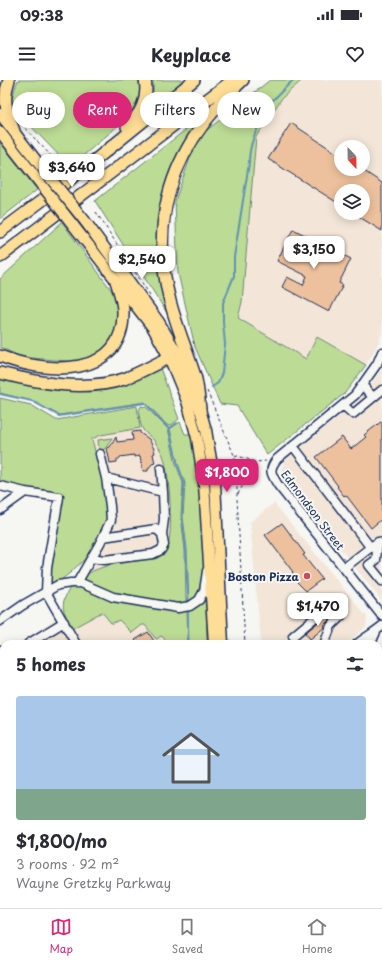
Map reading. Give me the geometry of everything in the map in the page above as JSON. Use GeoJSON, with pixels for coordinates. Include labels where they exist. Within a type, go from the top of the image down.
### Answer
{"type":"FeatureCollection","features":[{"type":"Feature","properties":{"kind":"highway"},"geometry":{"type":"LineString","coordinates":[[9,80],[5,97],[6,113],[12,121]]}},
{"type":"Feature","properties":{"kind":"highway"},"geometry":{"type":"LineString","coordinates":[[89,165],[136,118],[147,95],[145,80]]}},
{"type":"Feature","properties":{"kind":"highway"},"geometry":{"type":"LineString","coordinates":[[0,232],[89,165],[194,80]]}},
{"type":"Feature","properties":{"kind":"highway"},"geometry":{"type":"LineString","coordinates":[[0,257],[233,80]]}},
{"type":"Feature","properties":{"kind":"highway"},"geometry":{"type":"LineString","coordinates":[[200,409],[196,381],[170,302],[165,280],[162,247],[163,219],[172,181],[188,146],[206,120],[243,80]]}},
{"type":"Feature","properties":{"kind":"highway"},"geometry":{"type":"LineString","coordinates":[[0,266],[30,241],[53,216]]}},
{"type":"Feature","properties":{"kind":"highway"},"geometry":{"type":"LineString","coordinates":[[0,356],[19,362],[53,368],[83,366],[103,358],[113,348],[122,329],[123,310],[121,296],[116,281]]}},
{"type":"Feature","properties":{"kind":"highway"},"geometry":{"type":"LineString","coordinates":[[0,373],[17,378],[67,385],[93,386],[107,384],[125,378],[173,355]]}},
{"type":"Feature","properties":{"kind":"main road"},"geometry":{"type":"LineString","coordinates":[[0,114],[12,123]]}},
{"type":"Feature","properties":{"kind":"main road"},"geometry":{"type":"LineString","coordinates":[[18,128],[43,170],[85,221],[159,322],[173,355],[200,409],[206,430],[215,483],[223,640]]}},
{"type":"Feature","properties":{"kind":"main road"},"geometry":{"type":"LineString","coordinates":[[0,132],[173,355],[197,438],[204,484],[214,640]]}},
{"type":"Feature","properties":{"kind":"street","name":"Edmondson Street"},"geometry":{"type":"LineString","coordinates":[[382,352],[377,364],[355,395],[277,459],[272,465],[271,471],[278,485],[382,616]]}},
{"type":"Feature","properties":{"kind":"street"},"geometry":{"type":"LineString","coordinates":[[362,385],[373,397]]}},
{"type":"Feature","properties":{"kind":"street"},"geometry":{"type":"LineString","coordinates":[[343,405],[353,414],[382,390]]}},
{"type":"Feature","properties":{"kind":"street"},"geometry":{"type":"LineString","coordinates":[[292,446],[371,548]]}},
{"type":"Feature","properties":{"kind":"street"},"geometry":{"type":"LineString","coordinates":[[77,583],[92,558],[111,520],[106,478],[100,454]]}},
{"type":"Feature","properties":{"kind":"street"},"geometry":{"type":"LineString","coordinates":[[92,558],[104,560],[157,553],[163,548],[164,545],[162,534],[164,519],[161,468]]}},
{"type":"Feature","properties":{"kind":"street"},"geometry":{"type":"LineString","coordinates":[[106,478],[163,492]]}},
{"type":"Feature","properties":{"kind":"street"},"geometry":{"type":"LineString","coordinates":[[0,486],[25,492],[59,497],[47,568],[46,592],[74,640]]}},
{"type":"Feature","properties":{"kind":"street"},"geometry":{"type":"LineString","coordinates":[[0,510],[25,492]]}},
{"type":"Feature","properties":{"kind":"street"},"geometry":{"type":"LineString","coordinates":[[103,537],[152,529],[156,529],[162,534]]}},
{"type":"Feature","properties":{"kind":"street"},"geometry":{"type":"LineString","coordinates":[[344,568],[378,542],[376,560],[369,565],[382,581]]}},
{"type":"Feature","properties":{"kind":"street"},"geometry":{"type":"LineString","coordinates":[[0,621],[23,605],[58,585],[77,583],[81,583],[113,597],[178,608],[190,606],[198,600],[204,591],[209,557]]}},
{"type":"Feature","properties":{"kind":"street"},"geometry":{"type":"LineString","coordinates":[[293,636],[329,606],[335,608],[341,616],[331,626],[326,640]]}},
{"type":"Feature","properties":{"kind":"street"},"geometry":{"type":"LineString","coordinates":[[35,640],[64,622]]}},
{"type":"Feature","properties":{"kind":"street"},"geometry":{"type":"LineString","coordinates":[[361,640],[367,635],[379,629]]}},
{"type":"Feature","properties":{"kind":"street"},"geometry":{"type":"LineString","coordinates":[[373,640],[379,629]]}},
{"type":"Feature","properties":{"kind":"path"},"geometry":{"type":"LineString","coordinates":[[18,128],[56,160]]}},
{"type":"Feature","properties":{"kind":"path"},"geometry":{"type":"LineString","coordinates":[[234,455],[256,462],[277,459]]}},
{"type":"Feature","properties":{"kind":"path"},"geometry":{"type":"LineString","coordinates":[[237,494],[256,462]]}},
{"type":"Feature","properties":{"kind":"shaded area"},"geometry":{"type":"Polygon","coordinates":[[[302,80],[382,80],[382,333],[376,348],[366,365],[317,337],[306,359],[238,318],[242,302],[256,137],[262,128],[275,128],[275,108],[282,98],[302,80]]]}},
{"type":"Feature","properties":{"kind":"shaded area"},"geometry":{"type":"Polygon","coordinates":[[[382,370],[382,601],[283,477],[281,470],[286,459],[360,399],[382,370]]]}},
{"type":"Feature","properties":{"kind":"shaded area"},"geometry":{"type":"Polygon","coordinates":[[[156,423],[168,469],[176,556],[87,576],[105,516],[89,434],[156,423]]]}},
{"type":"Feature","properties":{"kind":"shaded area"},"geometry":{"type":"Polygon","coordinates":[[[274,503],[367,617],[366,627],[351,640],[261,640],[250,522],[274,503]]]}},
{"type":"Feature","properties":{"kind":"shaded area"},"geometry":{"type":"Polygon","coordinates":[[[73,607],[157,621],[166,640],[24,640],[73,607]]]}},
{"type":"Feature","properties":{"kind":"green space"},"geometry":{"type":"Polygon","coordinates":[[[18,80],[140,80],[141,92],[140,97],[132,110],[132,92],[73,92],[73,128],[115,128],[70,167],[33,128],[65,128],[65,92],[14,92],[18,80]]]}},
{"type":"Feature","properties":{"kind":"green space"},"geometry":{"type":"Polygon","coordinates":[[[153,80],[188,80],[172,92],[153,92],[153,80]]]}},
{"type":"Feature","properties":{"kind":"green space"},"geometry":{"type":"Polygon","coordinates":[[[270,80],[302,80],[282,98],[275,108],[275,92],[255,92],[270,80]]]}},
{"type":"Feature","properties":{"kind":"green space"},"geometry":{"type":"Polygon","coordinates":[[[217,122],[217,128],[262,128],[256,137],[242,302],[238,318],[306,359],[317,337],[366,365],[345,393],[267,455],[237,406],[220,404],[195,347],[178,273],[175,201],[197,138],[217,122]]]}},
{"type":"Feature","properties":{"kind":"green space"},"geometry":{"type":"Polygon","coordinates":[[[188,128],[198,128],[160,230],[158,272],[171,319],[95,201],[188,128]]]}},
{"type":"Feature","properties":{"kind":"green space"},"geometry":{"type":"Polygon","coordinates":[[[0,142],[37,190],[0,219],[0,142]]]}},
{"type":"Feature","properties":{"kind":"green space"},"geometry":{"type":"Polygon","coordinates":[[[62,222],[114,294],[119,310],[114,337],[101,352],[78,362],[21,357],[0,347],[0,279],[62,222]]]}},
{"type":"Feature","properties":{"kind":"green space"},"geometry":{"type":"Polygon","coordinates":[[[155,367],[160,368],[179,419],[170,426],[167,425],[145,402],[59,415],[32,401],[0,393],[0,379],[40,388],[89,391],[155,367]]]}},
{"type":"Feature","properties":{"kind":"green space"},"geometry":{"type":"Polygon","coordinates":[[[0,398],[31,405],[56,420],[137,406],[140,428],[101,435],[92,439],[102,480],[108,517],[93,551],[70,573],[48,590],[60,497],[0,484],[0,398]]]}},
{"type":"Feature","properties":{"kind":"green space"},"geometry":{"type":"Polygon","coordinates":[[[141,406],[146,407],[168,429],[176,464],[183,483],[181,516],[185,550],[186,605],[113,596],[82,582],[81,578],[98,569],[108,566],[157,558],[166,550],[169,542],[171,517],[169,488],[165,463],[162,453],[153,439],[142,428],[139,412],[141,406]]]}},
{"type":"Feature","properties":{"kind":"green space"},"geometry":{"type":"Polygon","coordinates":[[[180,422],[185,434],[191,434],[200,485],[205,568],[202,590],[197,598],[189,603],[187,549],[183,517],[185,483],[178,464],[170,429],[180,422]]]}},
{"type":"Feature","properties":{"kind":"green space"},"geometry":{"type":"Polygon","coordinates":[[[112,438],[105,449],[99,450],[98,440],[112,438]]]}},
{"type":"Feature","properties":{"kind":"green space"},"geometry":{"type":"Polygon","coordinates":[[[71,586],[88,587],[187,610],[188,640],[165,640],[161,636],[157,639],[145,625],[142,625],[132,633],[119,620],[111,623],[102,612],[73,628],[64,612],[63,607],[67,593],[71,586]]]}},
{"type":"Feature","properties":{"kind":"green space"},"geometry":{"type":"Polygon","coordinates":[[[206,595],[207,640],[189,640],[188,609],[206,595]]]}},
{"type":"Feature","properties":{"kind":"building"},"geometry":{"type":"Polygon","coordinates":[[[291,123],[334,151],[334,176],[370,175],[382,183],[382,231],[364,220],[370,220],[370,184],[334,184],[334,201],[268,159],[291,123]]]}},
{"type":"Feature","properties":{"kind":"building"},"geometry":{"type":"Polygon","coordinates":[[[293,229],[351,259],[339,283],[343,285],[329,312],[282,287],[287,277],[303,285],[307,276],[277,261],[293,229]]]}},
{"type":"Feature","properties":{"kind":"building"},"geometry":{"type":"Polygon","coordinates":[[[382,421],[382,519],[371,528],[346,495],[344,496],[337,487],[338,486],[316,457],[342,437],[351,449],[366,437],[364,435],[382,421]]]}},
{"type":"Feature","properties":{"kind":"building"},"geometry":{"type":"Polygon","coordinates":[[[140,431],[140,433],[149,439],[155,453],[153,454],[155,463],[152,464],[148,471],[143,471],[140,456],[134,457],[134,455],[120,457],[120,459],[117,459],[117,462],[110,463],[107,448],[110,447],[116,437],[117,442],[133,440],[132,432],[140,431]]]}},
{"type":"Feature","properties":{"kind":"building"},"geometry":{"type":"Polygon","coordinates":[[[282,523],[305,554],[303,555],[322,579],[306,591],[297,582],[298,581],[292,573],[293,572],[265,535],[282,523]]]}},
{"type":"Feature","properties":{"kind":"building"},"geometry":{"type":"Polygon","coordinates":[[[328,614],[331,618],[324,625],[325,627],[310,639],[305,633],[328,614]]]}},
{"type":"Feature","properties":{"kind":"building"},"geometry":{"type":"Polygon","coordinates":[[[148,632],[153,640],[135,640],[148,632]]]}},
{"type":"Feature","properties":{"kind":"waterway"},"geometry":{"type":"LineString","coordinates":[[212,387],[218,383],[222,373],[225,344],[223,303],[234,276],[234,257],[252,141],[269,104],[295,80]]}},
{"type":"Feature","properties":{"kind":"waterway"},"geometry":{"type":"LineString","coordinates":[[0,394],[32,401],[59,416],[145,403],[169,429],[184,483],[182,516],[186,550],[188,605]]}},
{"type":"Feature","properties":{"kind":"waterway"},"geometry":{"type":"LineString","coordinates":[[170,428],[177,423]]}},
{"type":"Feature","properties":{"kind":"waterway"},"geometry":{"type":"LineString","coordinates":[[188,609],[188,640]]}},
{"type":"Feature","properties":{"kind":"place","name":"Boston Pizza"},"geometry":{"type":"Point","coordinates":[307,576]}}]}
